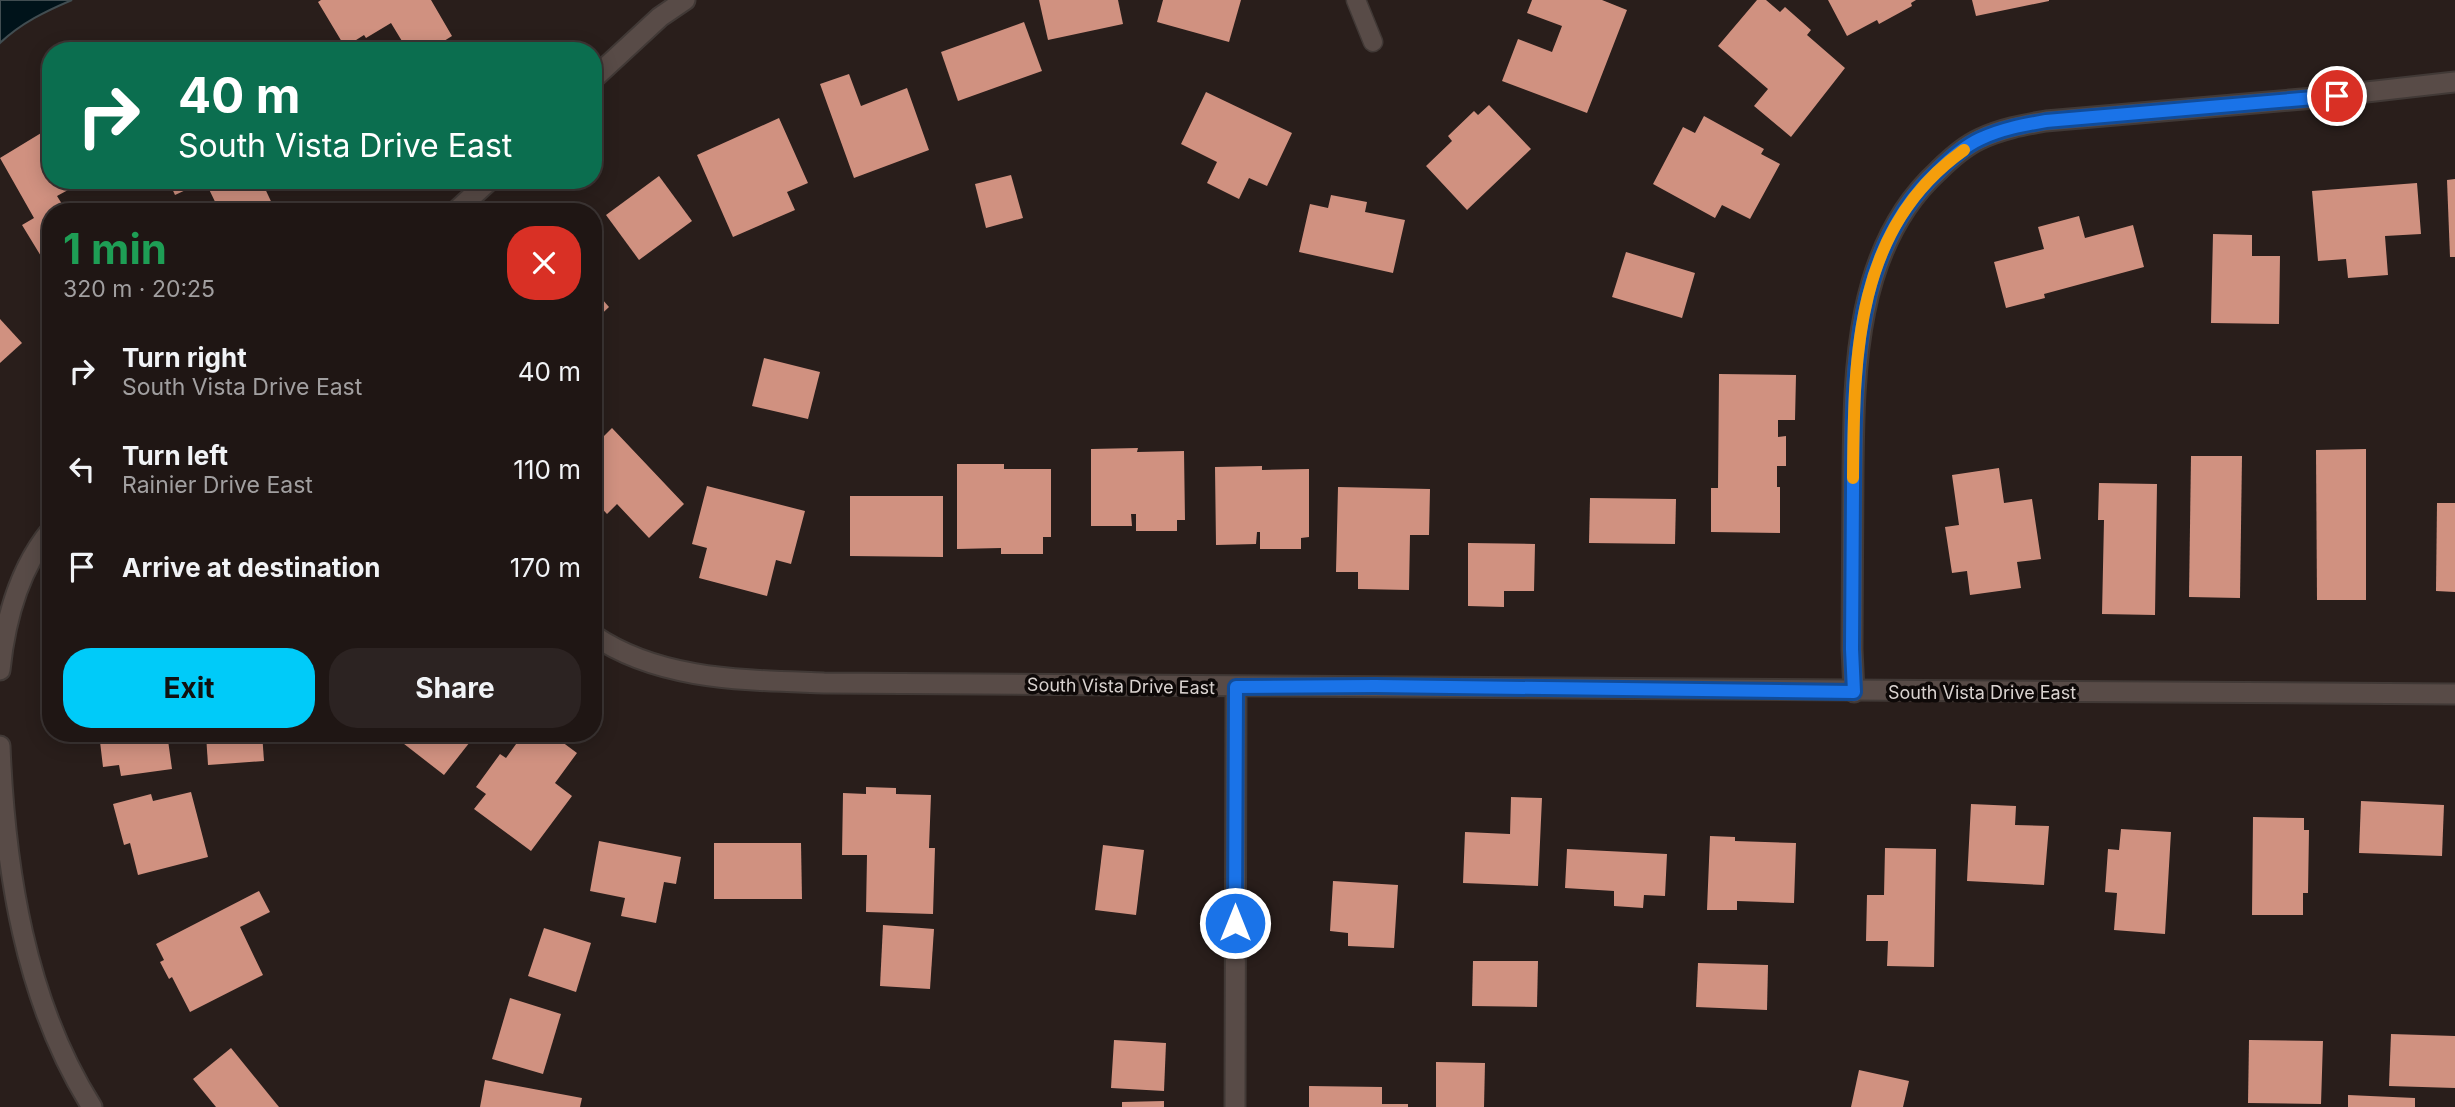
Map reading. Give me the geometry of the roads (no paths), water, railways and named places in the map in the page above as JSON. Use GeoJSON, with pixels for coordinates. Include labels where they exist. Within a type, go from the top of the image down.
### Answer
{"type":"FeatureCollection","features":[{"type":"Feature","properties":{"kind":"street"},"geometry":{"type":"LineString","coordinates":[[602,71],[660,17],[685,0]]}},
{"type":"Feature","properties":{"kind":"street"},"geometry":{"type":"LineString","coordinates":[[1854,692],[1852,635],[1856,356],[1881,252],[1900,216],[1923,185],[1950,160],[1978,140],[2008,128],[2046,121],[2314,98],[2455,82]]}},
{"type":"Feature","properties":{"kind":"street"},"geometry":{"type":"LineString","coordinates":[[465,203],[480,189]]}},
{"type":"Feature","properties":{"kind":"street"},"geometry":{"type":"LineString","coordinates":[[0,670],[10,611],[42,541]]}},
{"type":"Feature","properties":{"kind":"street","name":"South Vista Drive East"},"geometry":{"type":"LineString","coordinates":[[602,640],[626,653],[674,670],[732,680],[824,683],[2455,695]]}},
{"type":"Feature","properties":{"kind":"street"},"geometry":{"type":"LineString","coordinates":[[1235,1107],[1236,687]]}},
{"type":"Feature","properties":{"kind":"street"},"geometry":{"type":"LineString","coordinates":[[0,746],[2,807],[27,954],[47,1013],[92,1107]]}},
{"type":"Feature","properties":{"kind":"lane"},"geometry":{"type":"LineString","coordinates":[[1356,0],[1373,41]]}}]}
